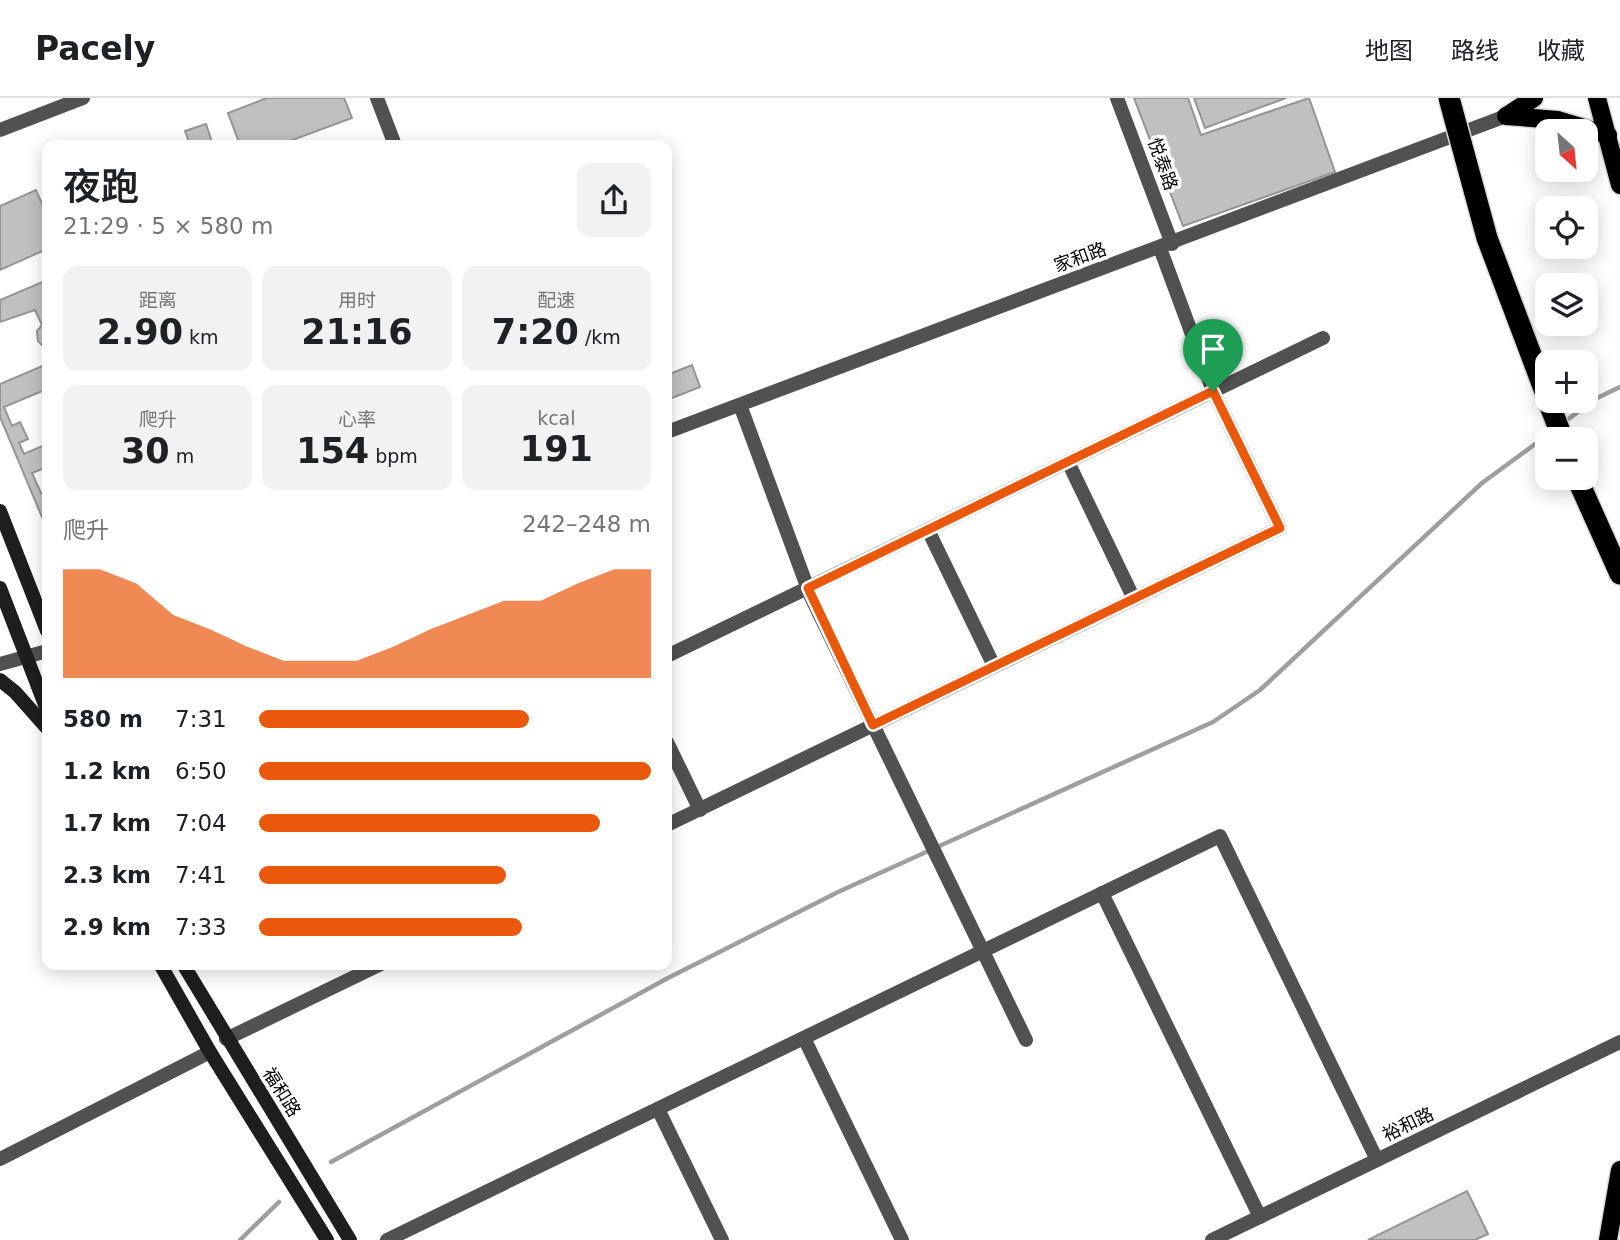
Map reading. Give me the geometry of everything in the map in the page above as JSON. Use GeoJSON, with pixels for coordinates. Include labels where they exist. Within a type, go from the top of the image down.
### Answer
{"type":"FeatureCollection","features":[{"type":"Feature","properties":{"kind":"highway"},"geometry":{"type":"LineString","coordinates":[[1449,98],[1487,238],[1535,365]]}},
{"type":"Feature","properties":{"kind":"highway"},"geometry":{"type":"LineString","coordinates":[[1582,490],[1620,574]]}},
{"type":"Feature","properties":{"kind":"main road"},"geometry":{"type":"LineString","coordinates":[[1506,117],[1534,98]]}},
{"type":"Feature","properties":{"kind":"main road"},"geometry":{"type":"LineString","coordinates":[[1597,98],[1620,185]]}},
{"type":"Feature","properties":{"kind":"main road"},"geometry":{"type":"LineString","coordinates":[[1506,117],[1558,120],[1608,135]]}},
{"type":"Feature","properties":{"kind":"main road"},"geometry":{"type":"LineString","coordinates":[[0,511],[42,618]]}},
{"type":"Feature","properties":{"kind":"main road"},"geometry":{"type":"LineString","coordinates":[[27,577],[42,598]]}},
{"type":"Feature","properties":{"kind":"main road"},"geometry":{"type":"LineString","coordinates":[[0,588],[0,605]]}},
{"type":"Feature","properties":{"kind":"main road"},"geometry":{"type":"LineString","coordinates":[[0,588],[42,697]]}},
{"type":"Feature","properties":{"kind":"main road"},"geometry":{"type":"LineString","coordinates":[[0,680],[42,723]]}},
{"type":"Feature","properties":{"kind":"main road"},"geometry":{"type":"LineString","coordinates":[[163,970],[210,1052],[327,1240]]}},
{"type":"Feature","properties":{"kind":"main road","name":"福和路"},"geometry":{"type":"LineString","coordinates":[[186,970],[350,1240]]}},
{"type":"Feature","properties":{"kind":"main road"},"geometry":{"type":"LineString","coordinates":[[1608,1240],[1620,1170]]}},
{"type":"Feature","properties":{"kind":"street"},"geometry":{"type":"LineString","coordinates":[[0,130],[83,98]]}},
{"type":"Feature","properties":{"kind":"street"},"geometry":{"type":"LineString","coordinates":[[377,98],[393,140]]}},
{"type":"Feature","properties":{"kind":"street","name":"悦泰路"},"geometry":{"type":"LineString","coordinates":[[1117,98],[1213,391],[1280,528],[1134,599]]}},
{"type":"Feature","properties":{"kind":"street","name":"家和路"},"geometry":{"type":"LineString","coordinates":[[672,430],[1506,117]]}},
{"type":"Feature","properties":{"kind":"street"},"geometry":{"type":"LineString","coordinates":[[672,654],[1323,338]]}},
{"type":"Feature","properties":{"kind":"street"},"geometry":{"type":"LineString","coordinates":[[740,405],[808,588],[1026,1040]]}},
{"type":"Feature","properties":{"kind":"street"},"geometry":{"type":"LineString","coordinates":[[672,823],[1134,599],[1068,462]]}},
{"type":"Feature","properties":{"kind":"street"},"geometry":{"type":"LineString","coordinates":[[928,530],[994,666]]}},
{"type":"Feature","properties":{"kind":"street"},"geometry":{"type":"LineString","coordinates":[[0,664],[42,652]]}},
{"type":"Feature","properties":{"kind":"street"},"geometry":{"type":"LineString","coordinates":[[672,753],[699,810]]}},
{"type":"Feature","properties":{"kind":"street"},"geometry":{"type":"LineString","coordinates":[[387,1240],[1220,836],[1377,1160]]}},
{"type":"Feature","properties":{"kind":"street"},"geometry":{"type":"LineString","coordinates":[[1102,893],[1260,1217]]}},
{"type":"Feature","properties":{"kind":"street"},"geometry":{"type":"LineString","coordinates":[[226,1039],[369,970]]}},
{"type":"Feature","properties":{"kind":"street"},"geometry":{"type":"LineString","coordinates":[[804,1038],[902,1240]]}},
{"type":"Feature","properties":{"kind":"street","name":"裕和路"},"geometry":{"type":"LineString","coordinates":[[1212,1240],[1620,1042]]}},
{"type":"Feature","properties":{"kind":"street"},"geometry":{"type":"LineString","coordinates":[[0,1159],[210,1052]]}},
{"type":"Feature","properties":{"kind":"street"},"geometry":{"type":"LineString","coordinates":[[658,1109],[722,1240]]}},
{"type":"Feature","properties":{"kind":"building"},"geometry":{"type":"Polygon","coordinates":[[[267,98],[344,98],[352,118],[293,140],[238,140],[228,113],[267,98]]]}},
{"type":"Feature","properties":{"kind":"building"},"geometry":{"type":"Polygon","coordinates":[[[1134,98],[1188,98],[1201,135],[1309,98],[1335,172],[1183,226],[1134,98]]]}},
{"type":"Feature","properties":{"kind":"building"},"geometry":{"type":"Polygon","coordinates":[[[1194,98],[1286,98],[1205,128],[1194,98]]]}},
{"type":"Feature","properties":{"kind":"building"},"geometry":{"type":"Polygon","coordinates":[[[206,124],[211,140],[188,140],[185,131],[206,124]]]}},
{"type":"Feature","properties":{"kind":"building"},"geometry":{"type":"Polygon","coordinates":[[[36,190],[42,204],[42,251],[0,270],[0,206],[36,190]]]}},
{"type":"Feature","properties":{"kind":"building"},"geometry":{"type":"Polygon","coordinates":[[[42,282],[42,325],[35,310],[0,322],[0,300],[42,282]]]}},
{"type":"Feature","properties":{"kind":"building"},"geometry":{"type":"Polygon","coordinates":[[[42,325],[42,345],[38,341],[37,331],[42,325]]]}},
{"type":"Feature","properties":{"kind":"building"},"geometry":{"type":"Polygon","coordinates":[[[692,365],[700,387],[672,398],[672,373],[692,365]]]}},
{"type":"Feature","properties":{"kind":"building"},"geometry":{"type":"Polygon","coordinates":[[[42,366],[42,391],[4,407],[12,426],[20,422],[28,439],[19,443],[24,454],[42,446],[42,469],[32,473],[42,493],[42,517],[0,417],[0,384],[42,366]]]}},
{"type":"Feature","properties":{"kind":"building"},"geometry":{"type":"Polygon","coordinates":[[[1467,1191],[1488,1234],[1475,1240],[1368,1240],[1467,1191]]]}},
{"type":"Feature","properties":{"kind":"waterway"},"geometry":{"type":"LineString","coordinates":[[1562,424],[1595,399],[1620,387]]}},
{"type":"Feature","properties":{"kind":"waterway"},"geometry":{"type":"LineString","coordinates":[[331,1162],[668,978],[838,892],[1213,722],[1260,690],[1482,483],[1535,444]]}},
{"type":"Feature","properties":{"kind":"waterway"},"geometry":{"type":"LineString","coordinates":[[240,1240],[279,1202]]}},
{"type":"Feature","properties":{"kind":"route"},"geometry":{"type":"LineString","coordinates":[[1213,391],[1280,528],[873,725],[808,588],[1213,391]]}}]}
